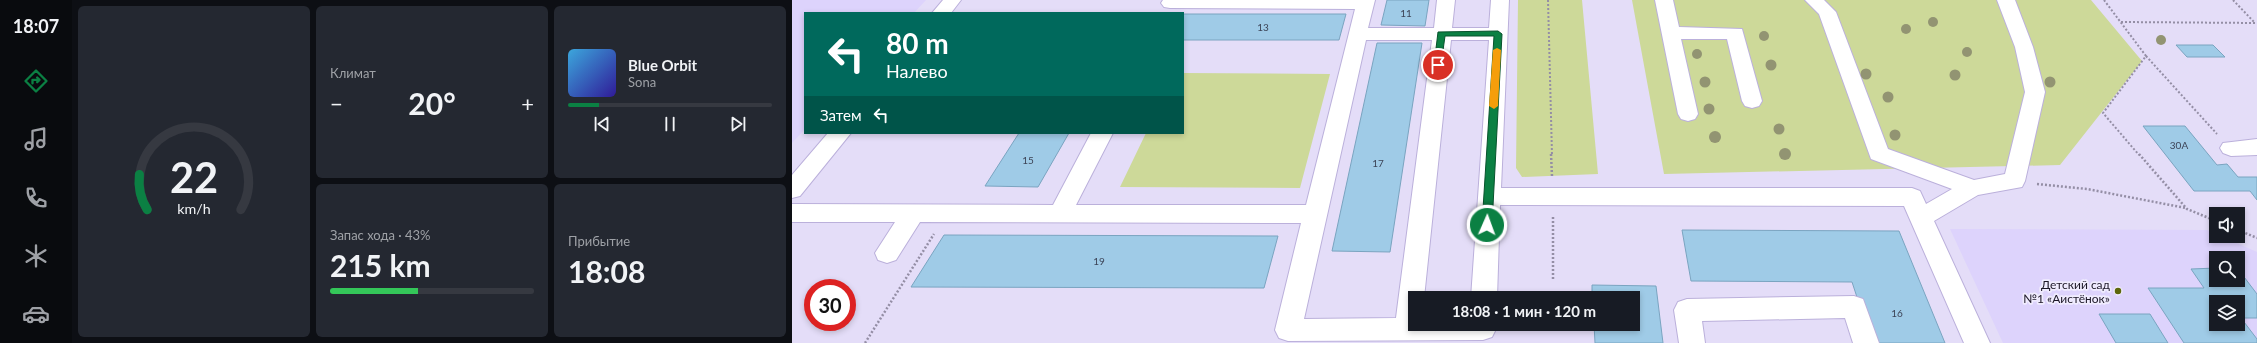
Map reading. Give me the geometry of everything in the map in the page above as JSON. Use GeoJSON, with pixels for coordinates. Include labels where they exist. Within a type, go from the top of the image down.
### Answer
{"type":"FeatureCollection","features":[{"type":"Feature","properties":{"kind":"street"},"geometry":{"type":"LineString","coordinates":[[942,12],[952,0]]}},
{"type":"Feature","properties":{"kind":"street"},"geometry":{"type":"LineString","coordinates":[[1412,291],[1446,0]]}},
{"type":"Feature","properties":{"kind":"street"},"geometry":{"type":"LineString","coordinates":[[1484,291],[1488,196],[1500,0]]}},
{"type":"Feature","properties":{"kind":"street"},"geometry":{"type":"LineString","coordinates":[[1664,0],[1688,114]]}},
{"type":"Feature","properties":{"kind":"street"},"geometry":{"type":"LineString","coordinates":[[1814,0],[1827,12],[1879,154],[1973,188]]}},
{"type":"Feature","properties":{"kind":"street"},"geometry":{"type":"LineString","coordinates":[[1921,218],[1973,188],[2014,181],[2035,92],[2024,47],[2006,0]]}},
{"type":"Feature","properties":{"kind":"street"},"geometry":{"type":"LineString","coordinates":[[1169,5],[1366,2],[1288,330],[1365,336],[1408,329]]}},
{"type":"Feature","properties":{"kind":"street"},"geometry":{"type":"LineString","coordinates":[[1671,33],[1734,33],[1752,101]]}},
{"type":"Feature","properties":{"kind":"street"},"geometry":{"type":"LineString","coordinates":[[1358,34],[1498,34]]}},
{"type":"Feature","properties":{"kind":"street"},"geometry":{"type":"LineString","coordinates":[[792,190],[839,134]]}},
{"type":"Feature","properties":{"kind":"street"},"geometry":{"type":"LineString","coordinates":[[1060,214],[1101,134]]}},
{"type":"Feature","properties":{"kind":"street"},"geometry":{"type":"LineString","coordinates":[[2231,148],[2257,148]]}},
{"type":"Feature","properties":{"kind":"street"},"geometry":{"type":"LineString","coordinates":[[1488,196],[1912,197],[1977,343]]}},
{"type":"Feature","properties":{"kind":"street"},"geometry":{"type":"LineString","coordinates":[[792,213],[1315,214]]}},
{"type":"Feature","properties":{"kind":"street"},"geometry":{"type":"LineString","coordinates":[[887,253],[914,213]]}},
{"type":"Feature","properties":{"kind":"street"},"geometry":{"type":"LineString","coordinates":[[1692,343],[1687,310],[1854,307],[1866,343]]}},
{"type":"Feature","properties":{"kind":"street"},"geometry":{"type":"LineString","coordinates":[[1458,331],[1483,332]]}},
{"type":"Feature","properties":{"kind":"path"},"geometry":{"type":"LineString","coordinates":[[1548,0],[1553,196],[1553,279]]}},
{"type":"Feature","properties":{"kind":"path"},"geometry":{"type":"LineString","coordinates":[[2104,0],[2146,56],[2231,148]]}},
{"type":"Feature","properties":{"kind":"path"},"geometry":{"type":"LineString","coordinates":[[2233,0],[2256,24]]}},
{"type":"Feature","properties":{"kind":"path"},"geometry":{"type":"LineString","coordinates":[[2121,22],[2256,24]]}},
{"type":"Feature","properties":{"kind":"path"},"geometry":{"type":"LineString","coordinates":[[2146,56],[2103,113],[2187,209]]}},
{"type":"Feature","properties":{"kind":"path"},"geometry":{"type":"LineString","coordinates":[[2014,181],[2087,189],[2187,209],[2209,218]]}},
{"type":"Feature","properties":{"kind":"path"},"geometry":{"type":"LineString","coordinates":[[865,343],[948,214]]}},
{"type":"Feature","properties":{"kind":"path"},"geometry":{"type":"LineString","coordinates":[[2245,233],[2257,238]]}},
{"type":"Feature","properties":{"kind":"shaded area"},"geometry":{"type":"Polygon","coordinates":[[[792,0],[926,0],[915,12],[804,12],[804,130],[792,143],[792,0]]]}},
{"type":"Feature","properties":{"kind":"shaded area","name":"Детский сад №1 «Аистёнок»"},"geometry":{"type":"Polygon","coordinates":[[[1950,229],[2207,230],[2209,231],[2209,243],[2237,243],[2257,252],[2257,343],[2003,343],[1950,229]]]}},
{"type":"Feature","properties":{"kind":"green space"},"geometry":{"type":"Polygon","coordinates":[[[1518,0],[1582,0],[1598,174],[1522,177],[1516,168],[1518,0]]]}},
{"type":"Feature","properties":{"kind":"green space"},"geometry":{"type":"Polygon","coordinates":[[[1632,0],[2091,0],[2142,61],[2060,165],[1664,174],[1632,0]]]}},
{"type":"Feature","properties":{"kind":"green space"},"geometry":{"type":"Polygon","coordinates":[[[1184,73],[1330,74],[1300,188],[1120,187],[1146,134],[1184,134],[1184,73]]]}},
{"type":"Feature","properties":{"kind":"building"},"geometry":{"type":"Polygon","coordinates":[[[1387,0],[1429,0],[1425,26],[1381,25],[1387,0]]]}},
{"type":"Feature","properties":{"kind":"building"},"geometry":{"type":"Polygon","coordinates":[[[1184,14],[1346,14],[1339,40],[1184,40],[1184,14]]]}},
{"type":"Feature","properties":{"kind":"building"},"geometry":{"type":"Polygon","coordinates":[[[1377,43],[1422,43],[1390,252],[1332,251],[1377,43]]]}},
{"type":"Feature","properties":{"kind":"building"},"geometry":{"type":"Polygon","coordinates":[[[2176,45],[2213,45],[2225,57],[2187,57],[2176,45]]]}},
{"type":"Feature","properties":{"kind":"building"},"geometry":{"type":"Polygon","coordinates":[[[2143,126],[2185,126],[2217,165],[2227,164],[2238,177],[2257,177],[2257,200],[2250,191],[2194,191],[2143,126]]]}},
{"type":"Feature","properties":{"kind":"building"},"geometry":{"type":"Polygon","coordinates":[[[1018,134],[1068,134],[1038,187],[985,186],[1018,134]]]}},
{"type":"Feature","properties":{"kind":"building"},"geometry":{"type":"Polygon","coordinates":[[[1682,230],[1899,231],[1945,343],[1872,343],[1852,282],[1691,281],[1682,230]]]}},
{"type":"Feature","properties":{"kind":"building"},"geometry":{"type":"Polygon","coordinates":[[[944,235],[1278,236],[1264,288],[911,287],[944,235]]]}},
{"type":"Feature","properties":{"kind":"building"},"geometry":{"type":"Polygon","coordinates":[[[2209,268],[2209,287],[2245,287],[2245,278],[2257,294],[2257,318],[2245,318],[2245,295],[2209,295],[2209,331],[2245,331],[2245,323],[2257,339],[2257,343],[2184,343],[2148,288],[2204,288],[2191,269],[2209,268]]]}},
{"type":"Feature","properties":{"kind":"building"},"geometry":{"type":"Polygon","coordinates":[[[1592,285],[1656,286],[1663,343],[1595,343],[1594,331],[1640,331],[1640,291],[1592,291],[1592,285]]]}},
{"type":"Feature","properties":{"kind":"building","name":"Детский сад №1 «Аистёнок»"},"geometry":{"type":"Polygon","coordinates":[[[2099,314],[2150,314],[2168,343],[2116,343],[2099,314]]]}},
{"type":"Feature","properties":{"kind":"slow traffic"},"geometry":{"type":"LineString","coordinates":[[1494,106],[1497,50]]}},
{"type":"Feature","properties":{"kind":"place","name":"Детский сад №1 «Аистёнок»"},"geometry":{"type":"Point","coordinates":[2118,291]}},
{"type":"Feature","properties":{"kind":"route"},"geometry":{"type":"LineString","coordinates":[[1438,65],[1441,34],[1498,34],[1487,225]]}}]}
